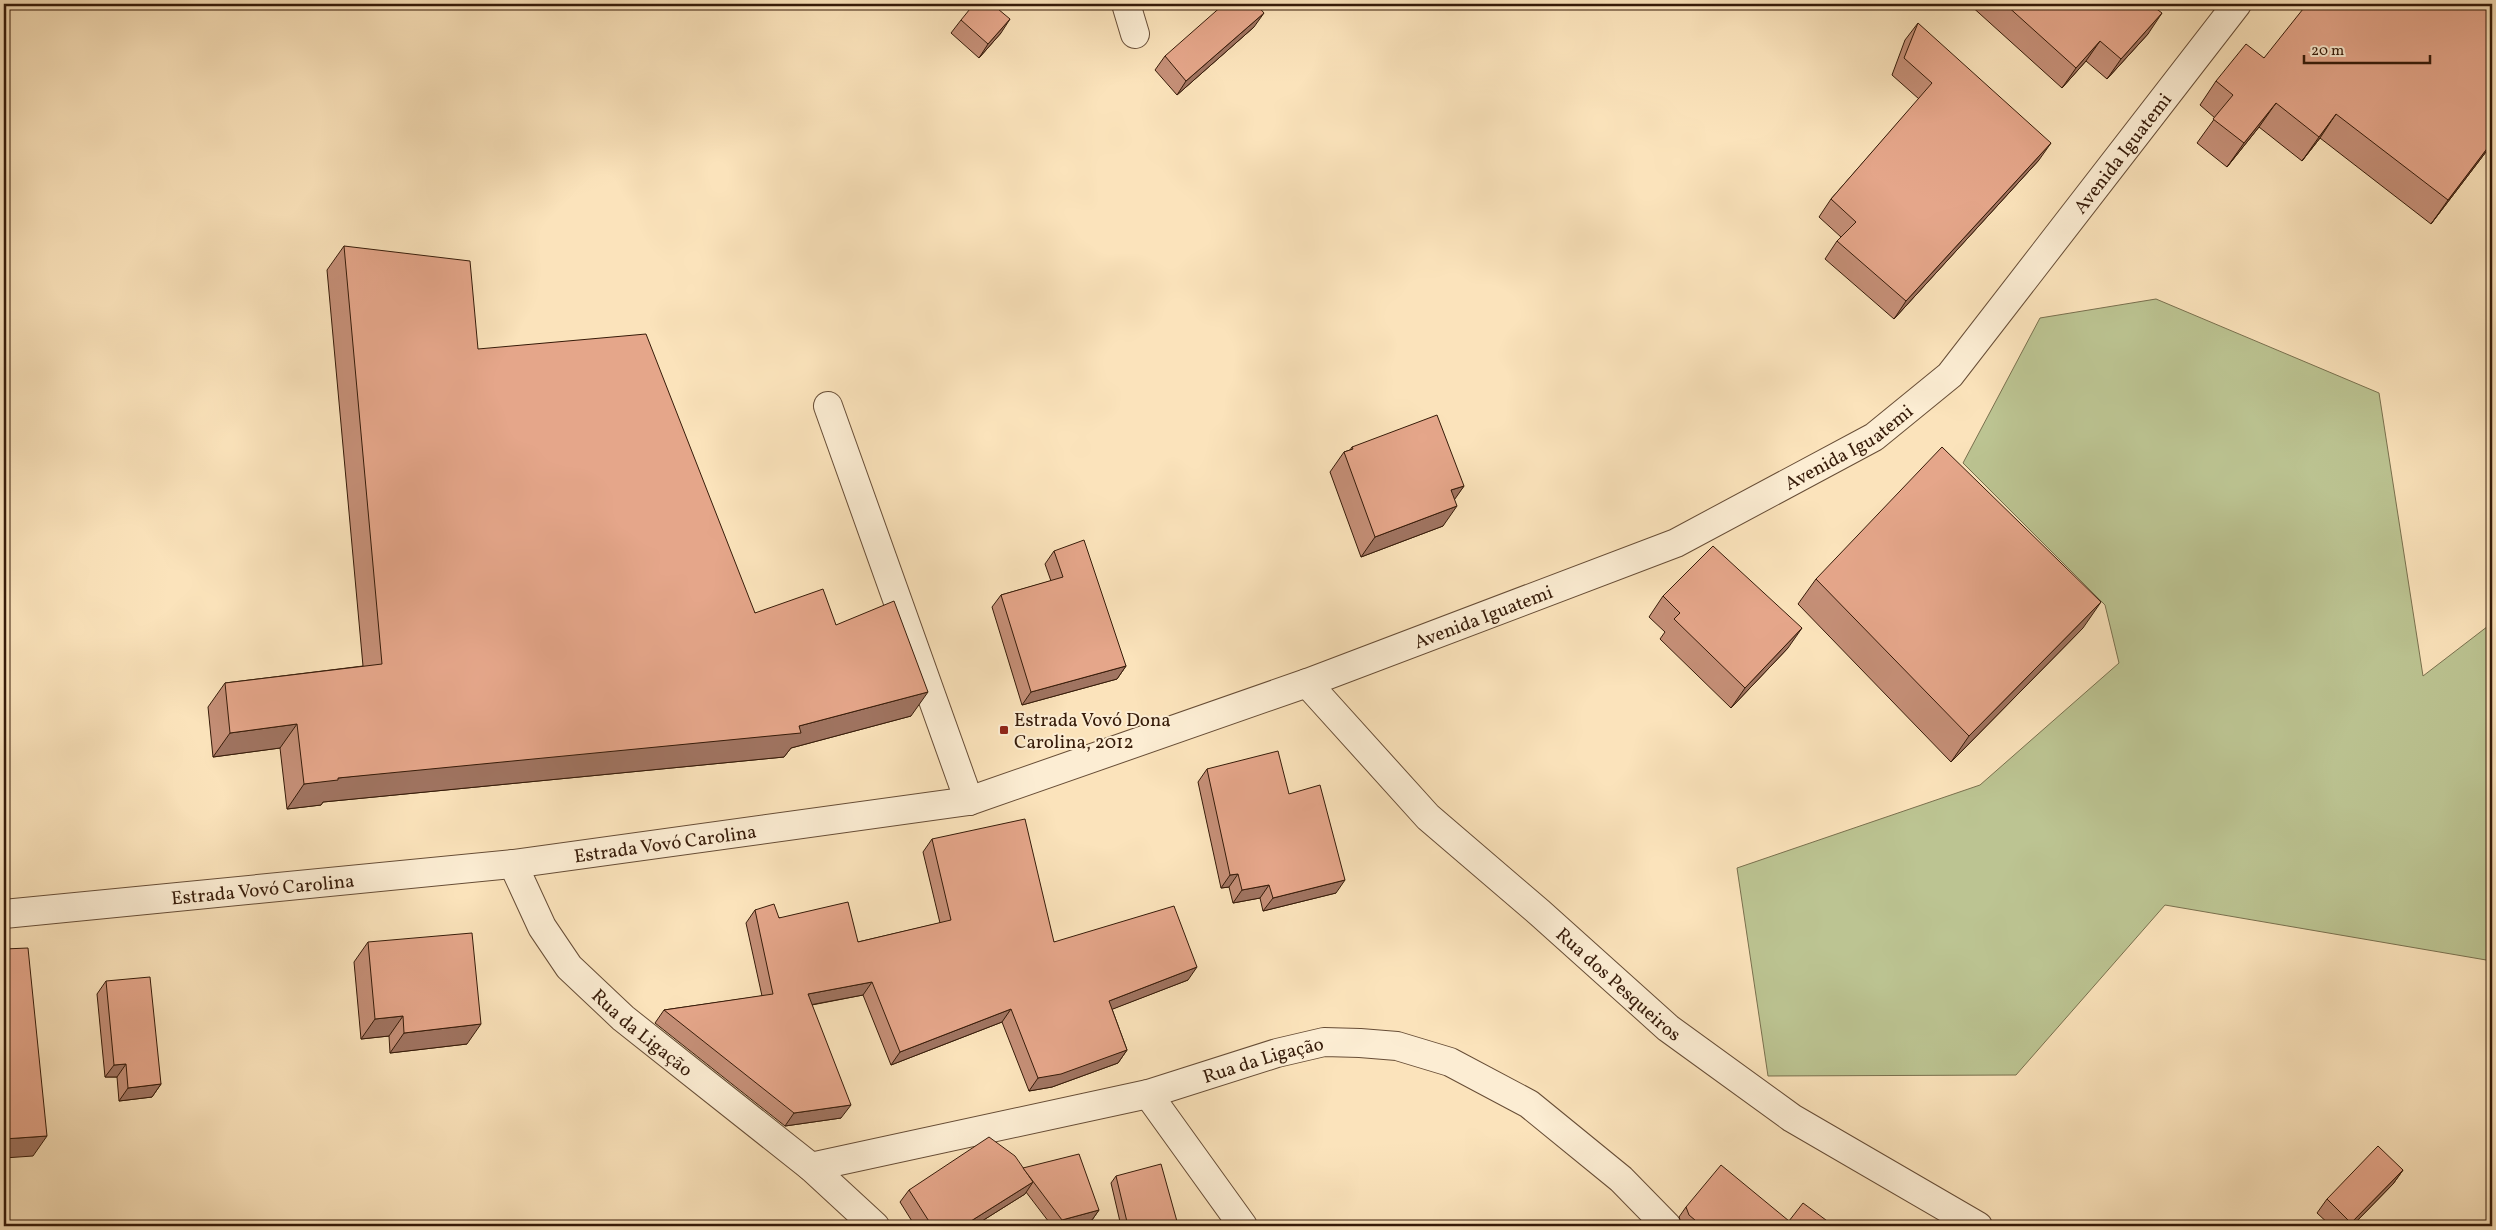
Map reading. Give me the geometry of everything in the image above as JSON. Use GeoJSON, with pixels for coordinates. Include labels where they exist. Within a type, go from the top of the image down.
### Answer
{"type":"FeatureCollection","features":[{"type":"Feature","properties":{"kind":"street"},"geometry":{"type":"LineString","coordinates":[[1126,4],[1135,34]]}},
{"type":"Feature","properties":{"kind":"street","name":"Avenida Iguatemi"},"geometry":{"type":"LineString","coordinates":[[1307,683],[1676,543],[1874,437],[1950,375],[2236,4]]}},
{"type":"Feature","properties":{"kind":"street"},"geometry":{"type":"LineString","coordinates":[[828,406],[970,801]]}},
{"type":"Feature","properties":{"kind":"street","name":"Estrada Vovó Carolina"},"geometry":{"type":"LineString","coordinates":[[4,914],[513,864],[970,801],[1307,683]]}},
{"type":"Feature","properties":{"kind":"street","name":"Rua dos Pesqueiros"},"geometry":{"type":"LineString","coordinates":[[1307,683],[1428,816],[1668,1028],[1792,1118],[1978,1226]]}},
{"type":"Feature","properties":{"kind":"street","name":"Rua da Ligação"},"geometry":{"type":"LineString","coordinates":[[513,864],[542,926],[569,967],[623,1018],[811,1168],[875,1226]]}},
{"type":"Feature","properties":{"kind":"street","name":"Rua da Ligação"},"geometry":{"type":"LineString","coordinates":[[811,1168],[1148,1094],[1277,1053],[1324,1042],[1397,1046],[1450,1062],[1529,1104],[1621,1179],[1668,1226]]}},
{"type":"Feature","properties":{"kind":"street"},"geometry":{"type":"LineString","coordinates":[[1148,1094],[1243,1226]]}},
{"type":"Feature","properties":{"kind":"green space"},"geometry":{"type":"Polygon","coordinates":[[[2156,299],[2379,393],[2423,676],[2492,623],[2492,961],[2165,905],[2016,1075],[1768,1076],[1737,868],[1980,785],[2119,663],[2105,605],[1963,463],[2040,318],[2156,299]]]}},
{"type":"Feature","properties":{"kind":"building"},"geometry":{"type":"Polygon","coordinates":[[[974,4],[992,4],[1010,19],[988,44],[961,20],[974,4]]]}},
{"type":"Feature","properties":{"kind":"building"},"geometry":{"type":"Polygon","coordinates":[[[1224,4],[1256,4],[1264,13],[1186,81],[1165,56],[1224,4]]]}},
{"type":"Feature","properties":{"kind":"building"},"geometry":{"type":"Polygon","coordinates":[[[2005,4],[2150,4],[2162,13],[2121,59],[2100,41],[2076,68],[2005,4]]]}},
{"type":"Feature","properties":{"kind":"building"},"geometry":{"type":"Polygon","coordinates":[[[2307,4],[2492,4],[2492,142],[2448,200],[2336,114],[2319,137],[2276,103],[2244,143],[2213,119],[2233,95],[2216,81],[2246,44],[2264,58],[2307,4]]]}},
{"type":"Feature","properties":{"kind":"building"},"geometry":{"type":"Polygon","coordinates":[[[1918,23],[2051,143],[1906,301],[1837,241],[1856,222],[1831,199],[1932,83],[1904,58],[1918,23]]]}},
{"type":"Feature","properties":{"kind":"building"},"geometry":{"type":"Polygon","coordinates":[[[344,246],[470,261],[478,349],[646,334],[755,613],[823,589],[836,625],[894,601],[928,692],[799,726],[801,733],[338,778],[338,780],[304,784],[297,724],[230,733],[225,683],[382,664],[344,246]]]}},
{"type":"Feature","properties":{"kind":"building"},"geometry":{"type":"Polygon","coordinates":[[[1437,415],[1464,486],[1451,490],[1457,506],[1375,537],[1344,452],[1353,449],[1352,447],[1437,415]]]}},
{"type":"Feature","properties":{"kind":"building"},"geometry":{"type":"Polygon","coordinates":[[[1942,447],[2101,602],[1969,736],[1816,579],[1942,447]]]}},
{"type":"Feature","properties":{"kind":"building"},"geometry":{"type":"Polygon","coordinates":[[[1084,540],[1126,666],[1031,692],[1001,595],[1063,577],[1054,551],[1084,540]]]}},
{"type":"Feature","properties":{"kind":"building"},"geometry":{"type":"Polygon","coordinates":[[[1713,546],[1802,628],[1745,688],[1674,619],[1680,613],[1663,596],[1713,546]]]}},
{"type":"Feature","properties":{"kind":"building"},"geometry":{"type":"Polygon","coordinates":[[[1278,751],[1289,794],[1320,785],[1345,880],[1273,898],[1269,885],[1242,890],[1238,874],[1230,875],[1207,769],[1278,751]]]}},
{"type":"Feature","properties":{"kind":"building"},"geometry":{"type":"Polygon","coordinates":[[[1025,819],[1054,942],[1174,906],[1197,967],[1109,1001],[1127,1050],[1061,1074],[1038,1078],[1011,1009],[900,1052],[872,982],[808,994],[851,1105],[794,1113],[664,1010],[773,994],[755,910],[774,904],[779,918],[848,902],[858,942],[951,920],[932,839],[1025,819]]]}},
{"type":"Feature","properties":{"kind":"building"},"geometry":{"type":"Polygon","coordinates":[[[472,933],[481,1024],[404,1033],[403,1016],[375,1019],[368,942],[472,933]]]}},
{"type":"Feature","properties":{"kind":"building"},"geometry":{"type":"Polygon","coordinates":[[[28,948],[47,1136],[4,1139],[4,949],[28,948]]]}},
{"type":"Feature","properties":{"kind":"building"},"geometry":{"type":"Polygon","coordinates":[[[150,977],[161,1084],[128,1088],[126,1064],[114,1065],[106,981],[150,977]]]}},
{"type":"Feature","properties":{"kind":"building"},"geometry":{"type":"Polygon","coordinates":[[[989,1137],[1015,1156],[1033,1182],[963,1226],[932,1226],[909,1190],[989,1137]]]}},
{"type":"Feature","properties":{"kind":"building"},"geometry":{"type":"Polygon","coordinates":[[[2378,1146],[2403,1170],[2351,1223],[2327,1199],[2378,1146]]]}},
{"type":"Feature","properties":{"kind":"building"},"geometry":{"type":"Polygon","coordinates":[[[1079,1154],[1099,1210],[1062,1220],[1023,1168],[1079,1154]]]}},
{"type":"Feature","properties":{"kind":"building"},"geometry":{"type":"Polygon","coordinates":[[[1161,1164],[1178,1225],[1128,1226],[1116,1176],[1161,1164]]]}},
{"type":"Feature","properties":{"kind":"building"},"geometry":{"type":"Polygon","coordinates":[[[1721,1165],[1789,1221],[1803,1203],[1834,1226],[1702,1226],[1689,1215],[1686,1207],[1721,1165]]]}},
{"type":"Feature","properties":{"kind":"place","name":"Estrada Vovó Dona Carolina, 2012"},"geometry":{"type":"Point","coordinates":[1004,730]}}]}
